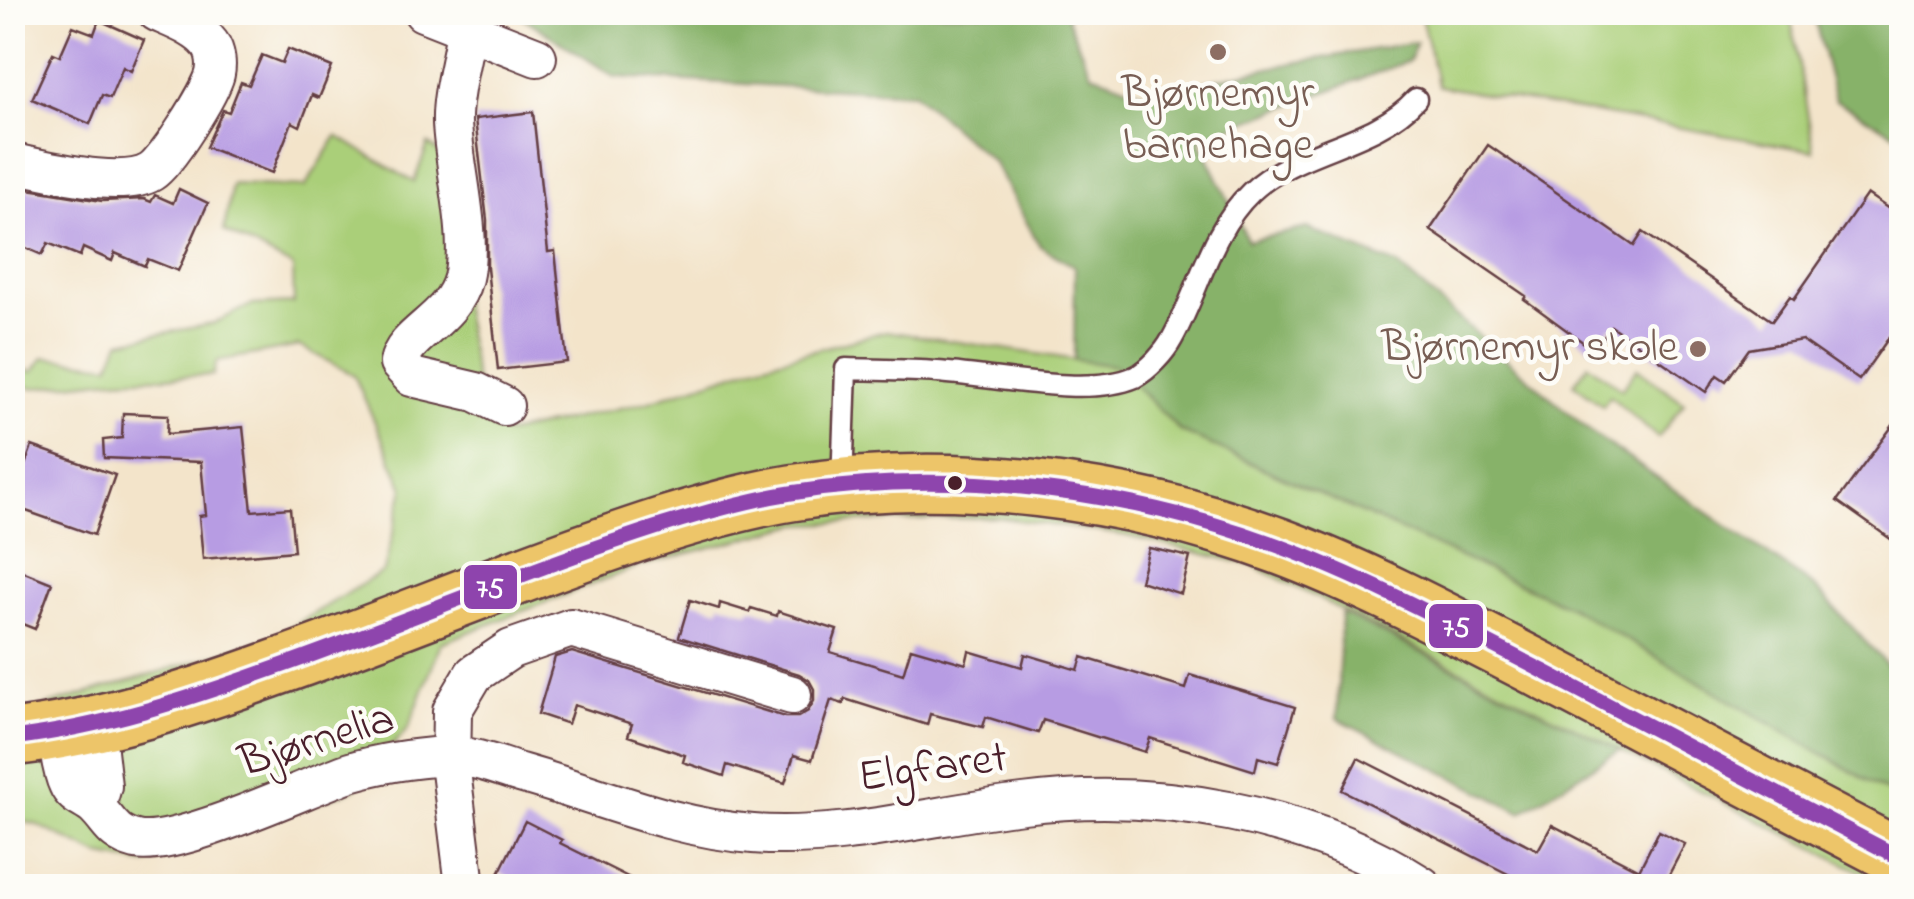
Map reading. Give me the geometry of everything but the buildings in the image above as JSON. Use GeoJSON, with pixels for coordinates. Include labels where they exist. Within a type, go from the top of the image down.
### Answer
{"type":"FeatureCollection","features":[{"type":"Feature","properties":{"kind":"main road"},"geometry":{"type":"LineString","coordinates":[[55,732],[219,688],[657,528],[755,500],[842,487],[967,485],[1071,494],[1151,508],[1278,546],[1422,609],[1902,858]]}},
{"type":"Feature","properties":{"kind":"street"},"geometry":{"type":"LineString","coordinates":[[12,163],[119,180],[151,172],[173,149],[216,72],[216,56],[210,44],[190,27],[157,12]]}},
{"type":"Feature","properties":{"kind":"street"},"geometry":{"type":"LineString","coordinates":[[424,12],[538,57]]}},
{"type":"Feature","properties":{"kind":"street"},"geometry":{"type":"LineString","coordinates":[[466,30],[452,120],[465,253],[462,278],[446,310],[401,351],[399,362],[412,377],[476,392],[504,406]]}},
{"type":"Feature","properties":{"kind":"street"},"geometry":{"type":"LineString","coordinates":[[452,756],[452,711],[474,674],[511,649],[571,628],[792,695]]}},
{"type":"Feature","properties":{"kind":"street","name":"Bjørnelia"},"geometry":{"type":"LineString","coordinates":[[55,732],[102,786],[96,807],[108,826],[138,840],[156,840],[210,826],[356,770],[452,756],[465,886]]}},
{"type":"Feature","properties":{"kind":"street","name":"Elgfaret"},"geometry":{"type":"LineString","coordinates":[[452,756],[541,779],[642,814],[703,828],[754,834],[866,828],[1026,803],[1174,803],[1308,831],[1353,849],[1422,886]]}},
{"type":"Feature","properties":{"kind":"lane"},"geometry":{"type":"LineString","coordinates":[[842,487],[846,369],[937,372],[1051,384],[1098,384],[1134,377],[1171,341],[1217,238],[1248,194],[1279,173],[1392,121],[1416,99]]}},
{"type":"Feature","properties":{"kind":"green space"},"geometry":{"type":"Polygon","coordinates":[[[516,13],[1069,13],[1067,19],[1091,73],[1146,94],[1416,42],[1409,61],[1199,139],[1248,241],[1307,228],[1397,265],[1592,433],[1815,587],[1901,680],[1901,800],[1569,606],[1180,431],[1116,366],[1074,360],[1075,267],[1040,246],[993,162],[914,93],[615,77],[516,13]]]}},
{"type":"Feature","properties":{"kind":"green space"},"geometry":{"type":"Polygon","coordinates":[[[1420,13],[1790,13],[1814,151],[1438,86],[1420,13]]]}},
{"type":"Feature","properties":{"kind":"green space"},"geometry":{"type":"Polygon","coordinates":[[[1813,13],[1901,13],[1901,137],[1835,100],[1813,13]]]}},
{"type":"Feature","properties":{"kind":"green space"},"geometry":{"type":"Polygon","coordinates":[[[337,136],[414,182],[428,144],[444,156],[453,250],[475,378],[505,434],[647,402],[758,365],[886,331],[1116,366],[1180,431],[1569,606],[1901,800],[1901,886],[1889,886],[1252,565],[1123,535],[996,517],[798,524],[636,567],[441,643],[409,727],[355,789],[146,864],[101,856],[35,824],[13,820],[12,716],[273,638],[384,571],[404,488],[354,375],[299,346],[217,361],[213,375],[113,379],[32,388],[13,384],[13,365],[33,372],[44,357],[110,365],[120,341],[212,324],[251,305],[294,303],[293,267],[224,231],[232,184],[305,187],[337,136]]]}},
{"type":"Feature","properties":{"kind":"green space"},"geometry":{"type":"Polygon","coordinates":[[[1588,364],[1622,389],[1637,368],[1684,403],[1658,438],[1610,396],[1603,406],[1574,384],[1588,364]]]}},
{"type":"Feature","properties":{"kind":"green space"},"geometry":{"type":"Polygon","coordinates":[[[1341,613],[1620,750],[1521,812],[1337,718],[1341,613]]]}},
{"type":"Feature","properties":{"kind":"transit line","name":"75"},"geometry":{"type":"LineString","coordinates":[[12,738],[113,719],[211,690],[566,559],[727,507],[791,493],[852,486],[976,484],[1038,489],[1161,510],[1313,559],[1446,621],[1902,859]]}},
{"type":"Feature","properties":{"kind":"place","name":"Bjørnemyr barnehage"},"geometry":{"type":"Point","coordinates":[1218,52]}},
{"type":"Feature","properties":{"kind":"place","name":"Bjørnemyr skole"},"geometry":{"type":"Point","coordinates":[1698,349]}}]}
